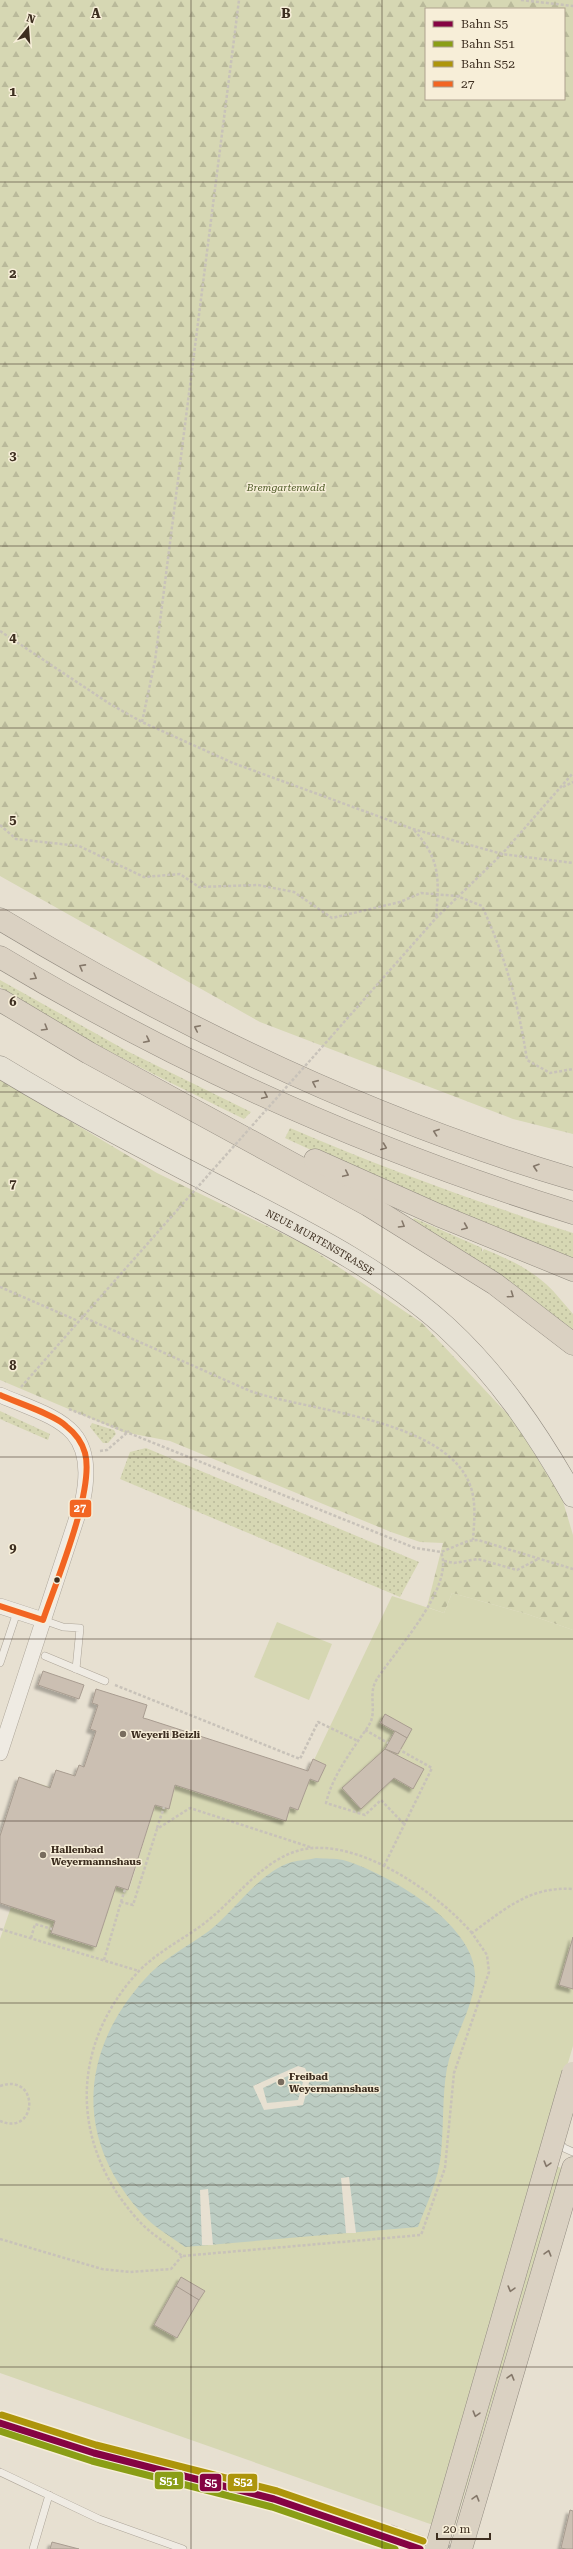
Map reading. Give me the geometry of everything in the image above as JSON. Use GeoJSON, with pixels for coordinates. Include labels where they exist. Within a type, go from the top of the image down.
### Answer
{"type":"FeatureCollection","features":[{"type":"Feature","properties":{"kind":"highway"},"geometry":{"type":"LineString","coordinates":[[0,919],[128,993],[252,1054],[393,1115],[573,1179]]}},
{"type":"Feature","properties":{"kind":"highway"},"geometry":{"type":"LineString","coordinates":[[0,957],[150,1041],[281,1104],[417,1160],[573,1213]]}},
{"type":"Feature","properties":{"kind":"highway"},"geometry":{"type":"LineString","coordinates":[[0,1000],[83,1049],[158,1088],[305,1169],[410,1230],[520,1302],[573,1344]]}},
{"type":"Feature","properties":{"kind":"highway"},"geometry":{"type":"LineString","coordinates":[[158,1088],[226,1117],[438,1215],[573,1270]]}},
{"type":"Feature","properties":{"kind":"highway"},"geometry":{"type":"LineString","coordinates":[[436,2549],[573,2073]]}},
{"type":"Feature","properties":{"kind":"highway"},"geometry":{"type":"LineString","coordinates":[[461,2549],[573,2168]]}},
{"type":"Feature","properties":{"kind":"main road","name":"NEUE MURTENSTRASSE"},"geometry":{"type":"LineString","coordinates":[[0,1067],[124,1137],[328,1245],[408,1296],[445,1327],[495,1378],[533,1430],[573,1496]]}},
{"type":"Feature","properties":{"kind":"street"},"geometry":{"type":"LineString","coordinates":[[0,1753],[83,1499],[86,1463],[83,1447],[72,1431],[56,1419],[5,1397]]}},
{"type":"Feature","properties":{"kind":"street"},"geometry":{"type":"LineString","coordinates":[[0,1606],[43,1620]]}},
{"type":"Feature","properties":{"kind":"lane"},"geometry":{"type":"LineString","coordinates":[[0,1663],[18,1612]]}},
{"type":"Feature","properties":{"kind":"lane"},"geometry":{"type":"LineString","coordinates":[[43,1620],[63,1627],[80,1628],[76,1669]]}},
{"type":"Feature","properties":{"kind":"lane"},"geometry":{"type":"LineString","coordinates":[[45,1656],[105,1681]]}},
{"type":"Feature","properties":{"kind":"lane"},"geometry":{"type":"LineString","coordinates":[[573,2081],[556,2136],[558,2143],[573,2152]]}},
{"type":"Feature","properties":{"kind":"lane"},"geometry":{"type":"LineString","coordinates":[[0,2472],[99,2519],[183,2549]]}},
{"type":"Feature","properties":{"kind":"lane"},"geometry":{"type":"LineString","coordinates":[[33,2549],[49,2495]]}},
{"type":"Feature","properties":{"kind":"path"},"geometry":{"type":"LineString","coordinates":[[142,722],[155,661],[239,0]]}},
{"type":"Feature","properties":{"kind":"path"},"geometry":{"type":"LineString","coordinates":[[521,0],[573,6]]}},
{"type":"Feature","properties":{"kind":"path"},"geometry":{"type":"LineString","coordinates":[[0,631],[110,704],[142,722],[234,763],[413,829],[502,854],[573,863]]}},
{"type":"Feature","properties":{"kind":"path"},"geometry":{"type":"LineString","coordinates":[[5,1397],[78,1321],[436,918],[502,854],[573,773]]}},
{"type":"Feature","properties":{"kind":"path"},"geometry":{"type":"LineString","coordinates":[[561,788],[573,782]]}},
{"type":"Feature","properties":{"kind":"path"},"geometry":{"type":"LineString","coordinates":[[0,825],[16,839],[79,846],[144,877],[180,874],[199,887],[258,885],[294,892],[332,918],[400,902],[421,893],[457,896],[482,906],[503,952],[520,1012],[527,1060],[550,1072],[573,1069]]}},
{"type":"Feature","properties":{"kind":"path"},"geometry":{"type":"LineString","coordinates":[[413,829],[427,847],[435,862],[438,873],[436,918]]}},
{"type":"Feature","properties":{"kind":"path"},"geometry":{"type":"LineString","coordinates":[[0,1287],[78,1321]]}},
{"type":"Feature","properties":{"kind":"path"},"geometry":{"type":"LineString","coordinates":[[81,1316],[250,1391],[277,1401],[354,1415],[424,1440],[445,1451],[462,1469],[472,1491],[475,1514],[473,1540]]}},
{"type":"Feature","properties":{"kind":"path"},"geometry":{"type":"LineString","coordinates":[[39,1411],[73,1408],[391,1540],[415,1548],[441,1552],[473,1540],[573,1569]]}},
{"type":"Feature","properties":{"kind":"path"},"geometry":{"type":"LineString","coordinates":[[107,1450],[129,1431]]}},
{"type":"Feature","properties":{"kind":"path"},"geometry":{"type":"LineString","coordinates":[[404,1824],[381,1800],[365,1815],[326,1803],[331,1783],[371,1720],[371,1692],[376,1680],[416,1628],[442,1573],[444,1560],[441,1552]]}},
{"type":"Feature","properties":{"kind":"path"},"geometry":{"type":"LineString","coordinates":[[444,1560],[454,1563],[478,1559],[517,1570],[539,1559]]}},
{"type":"Feature","properties":{"kind":"path"},"geometry":{"type":"LineString","coordinates":[[105,1681],[300,1759],[318,1722],[358,1741]]}},
{"type":"Feature","properties":{"kind":"path"},"geometry":{"type":"LineString","coordinates":[[365,1730],[388,1743]]}},
{"type":"Feature","properties":{"kind":"path"},"geometry":{"type":"LineString","coordinates":[[384,1866],[432,1768],[400,1750]]}},
{"type":"Feature","properties":{"kind":"path"},"geometry":{"type":"LineString","coordinates":[[121,1902],[133,1905],[164,1807]]}},
{"type":"Feature","properties":{"kind":"path"},"geometry":{"type":"LineString","coordinates":[[0,2238],[81,2264],[116,2271],[171,2269],[182,2256],[421,2235],[446,2168],[454,2073],[489,1972],[487,1955],[472,1933],[438,1900],[370,1857],[346,1850],[313,1848],[190,1808],[157,1829]]}},
{"type":"Feature","properties":{"kind":"path"},"geometry":{"type":"LineString","coordinates":[[182,2256],[140,2221],[107,2177],[94,2148],[87,2122],[85,2092],[88,2070],[96,2043],[121,1993],[139,1971],[161,1952],[203,1924],[275,1861],[313,1848]]}},
{"type":"Feature","properties":{"kind":"path"},"geometry":{"type":"LineString","coordinates":[[104,1960],[125,1889]]}},
{"type":"Feature","properties":{"kind":"path"},"geometry":{"type":"LineString","coordinates":[[472,1933],[532,1893],[548,1889],[573,1889]]}},
{"type":"Feature","properties":{"kind":"path"},"geometry":{"type":"LineString","coordinates":[[31,1938],[35,1924],[52,1929]]}},
{"type":"Feature","properties":{"kind":"path"},"geometry":{"type":"LineString","coordinates":[[0,1929],[139,1971]]}},
{"type":"Feature","properties":{"kind":"path"},"geometry":{"type":"LineString","coordinates":[[0,2086],[13,2084],[19,2086],[25,2090],[30,2102],[27,2114],[23,2119],[11,2124],[0,2121]]}},
{"type":"Feature","properties":{"kind":"green space","name":"Bremgartenwald"},"geometry":{"type":"Polygon","coordinates":[[[0,0],[573,0],[573,1134],[513,1119],[260,1022],[0,876],[0,0]]]}},
{"type":"Feature","properties":{"kind":"green space"},"geometry":{"type":"Polygon","coordinates":[[[0,980],[129,1052],[251,1112],[244,1119],[120,1057],[29,1006],[0,987],[0,980]]]}},
{"type":"Feature","properties":{"kind":"green space"},"geometry":{"type":"Polygon","coordinates":[[[0,1079],[157,1173],[306,1245],[422,1323],[514,1421],[562,1498],[573,1535],[573,1630],[527,1614],[452,1593],[444,1613],[427,1607],[443,1543],[420,1542],[391,1532],[170,1441],[123,1432],[0,1380],[0,1079]]]}},
{"type":"Feature","properties":{"kind":"green space"},"geometry":{"type":"Polygon","coordinates":[[[290,1128],[430,1184],[573,1233],[573,1263],[361,1173],[285,1138],[290,1128]]]}},
{"type":"Feature","properties":{"kind":"green space"},"geometry":{"type":"Polygon","coordinates":[[[414,1218],[482,1248],[482,1252],[484,1249],[532,1273],[550,1287],[573,1314],[573,1331],[508,1281],[413,1220],[414,1218]]]}},
{"type":"Feature","properties":{"kind":"green space"},"geometry":{"type":"Polygon","coordinates":[[[0,1411],[50,1434],[48,1440],[0,1419],[0,1411]]]}},
{"type":"Feature","properties":{"kind":"green space"},"geometry":{"type":"Polygon","coordinates":[[[92,1423],[114,1430],[116,1434],[108,1443],[103,1443],[90,1427],[92,1423]]]}},
{"type":"Feature","properties":{"kind":"green space"},"geometry":{"type":"Polygon","coordinates":[[[146,1448],[419,1562],[400,1597],[120,1479],[130,1452],[146,1448]]]}},
{"type":"Feature","properties":{"kind":"green space","name":"Freibad Weyermannshaus"},"geometry":{"type":"Polygon","coordinates":[[[452,1593],[527,1614],[573,1630],[573,2046],[539,2161],[562,2168],[453,2532],[0,2373],[0,1939],[11,1907],[0,1903],[0,1836],[19,1777],[50,1787],[56,1770],[108,1787],[52,1933],[96,1947],[116,1886],[129,1890],[155,1805],[169,1809],[175,1785],[286,1821],[290,1807],[298,1810],[310,1779],[318,1782],[326,1765],[314,1760],[392,1596],[444,1613],[452,1593]]]}},
{"type":"Feature","properties":{"kind":"green space"},"geometry":{"type":"Polygon","coordinates":[[[277,1622],[332,1644],[309,1700],[254,1677],[277,1622]]]}},
{"type":"Feature","properties":{"kind":"water"},"geometry":{"type":"Polygon","coordinates":[[[316,1858],[343,1860],[362,1867],[406,1889],[447,1921],[462,1940],[472,1959],[475,1979],[471,2001],[447,2068],[444,2089],[440,2163],[432,2191],[418,2227],[185,2247],[144,2216],[121,2188],[106,2158],[96,2128],[93,2098],[97,2068],[106,2038],[122,2008],[144,1980],[159,1966],[209,1931],[248,1892],[269,1874],[292,1862],[316,1858]]]}},
{"type":"Feature","properties":{"kind":"pier"},"geometry":{"type":"Polygon","coordinates":[[[298,2066],[305,2068],[310,2079],[303,2105],[264,2110],[253,2086],[298,2066]],[[290,2075],[263,2088],[267,2103],[298,2100],[303,2082],[290,2075]]]}},
{"type":"Feature","properties":{"kind":"pier"},"geometry":{"type":"Polygon","coordinates":[[[349,2177],[356,2233],[346,2233],[341,2178],[349,2177]]]}},
{"type":"Feature","properties":{"kind":"pier"},"geometry":{"type":"Polygon","coordinates":[[[208,2189],[213,2245],[202,2245],[200,2190],[208,2189]]]}},
{"type":"Feature","properties":{"kind":"building"},"geometry":{"type":"Polygon","coordinates":[[[43,1671],[84,1685],[79,1699],[38,1685],[43,1671]]]}},
{"type":"Feature","properties":{"kind":"building"},"geometry":{"type":"Polygon","coordinates":[[[96,1689],[147,1705],[143,1718],[308,1771],[313,1759],[326,1765],[318,1782],[310,1779],[298,1810],[290,1807],[286,1821],[175,1785],[169,1809],[155,1805],[128,1890],[116,1886],[96,1947],[51,1933],[55,1921],[0,1903],[0,1836],[19,1777],[50,1788],[56,1770],[75,1776],[79,1765],[84,1767],[96,1731],[90,1729],[98,1705],[92,1703],[96,1689]]]}},
{"type":"Feature","properties":{"kind":"building"},"geometry":{"type":"Polygon","coordinates":[[[385,1714],[412,1729],[407,1738],[380,1723],[385,1714]]]}},
{"type":"Feature","properties":{"kind":"building"},"geometry":{"type":"Polygon","coordinates":[[[395,1731],[407,1738],[398,1754],[385,1749],[395,1731]]]}},
{"type":"Feature","properties":{"kind":"building"},"geometry":{"type":"Polygon","coordinates":[[[385,1749],[424,1769],[413,1789],[394,1778],[361,1809],[342,1788],[385,1749]]]}},
{"type":"Feature","properties":{"kind":"building"},"geometry":{"type":"Polygon","coordinates":[[[573,1937],[573,1989],[559,1985],[573,1937]]]}},
{"type":"Feature","properties":{"kind":"building"},"geometry":{"type":"Polygon","coordinates":[[[181,2277],[205,2291],[199,2300],[175,2288],[181,2277]]]}},
{"type":"Feature","properties":{"kind":"building"},"geometry":{"type":"Polygon","coordinates":[[[176,2286],[199,2300],[177,2338],[154,2325],[176,2286]]]}},
{"type":"Feature","properties":{"kind":"building"},"geometry":{"type":"Polygon","coordinates":[[[570,2510],[573,2511],[573,2549],[566,2549],[561,2548],[570,2510]]]}},
{"type":"Feature","properties":{"kind":"building"},"geometry":{"type":"Polygon","coordinates":[[[52,2542],[79,2549],[50,2549],[52,2542]]]}},
{"type":"Feature","properties":{"kind":"railway"},"geometry":{"type":"LineString","coordinates":[[391,2526],[456,2549]]}},
{"type":"Feature","properties":{"kind":"rail line","name":"S52"},"geometry":{"type":"LineString","coordinates":[[2,2415],[96,2445],[277,2491],[423,2541]]}},
{"type":"Feature","properties":{"kind":"rail line","name":"S5"},"geometry":{"type":"LineString","coordinates":[[0,2423],[94,2453],[274,2499],[420,2549]]}},
{"type":"Feature","properties":{"kind":"rail line","name":"S51"},"geometry":{"type":"LineString","coordinates":[[0,2431],[92,2461],[272,2507],[395,2549]]}},
{"type":"Feature","properties":{"kind":"transit line","name":"27"},"geometry":{"type":"LineString","coordinates":[[0,1395],[35,1409],[61,1422],[78,1438],[82,1445],[85,1453],[87,1469],[80,1512],[65,1560],[43,1620],[0,1606]]}},
{"type":"Feature","properties":{"kind":"place","name":"Weyerli Beizli"},"geometry":{"type":"Point","coordinates":[123,1734]}},
{"type":"Feature","properties":{"kind":"place","name":"Hallenbad Weyermannshaus"},"geometry":{"type":"Point","coordinates":[43,1855]}},
{"type":"Feature","properties":{"kind":"place","name":"Freibad Weyermannshaus"},"geometry":{"type":"Point","coordinates":[281,2082]}}]}
